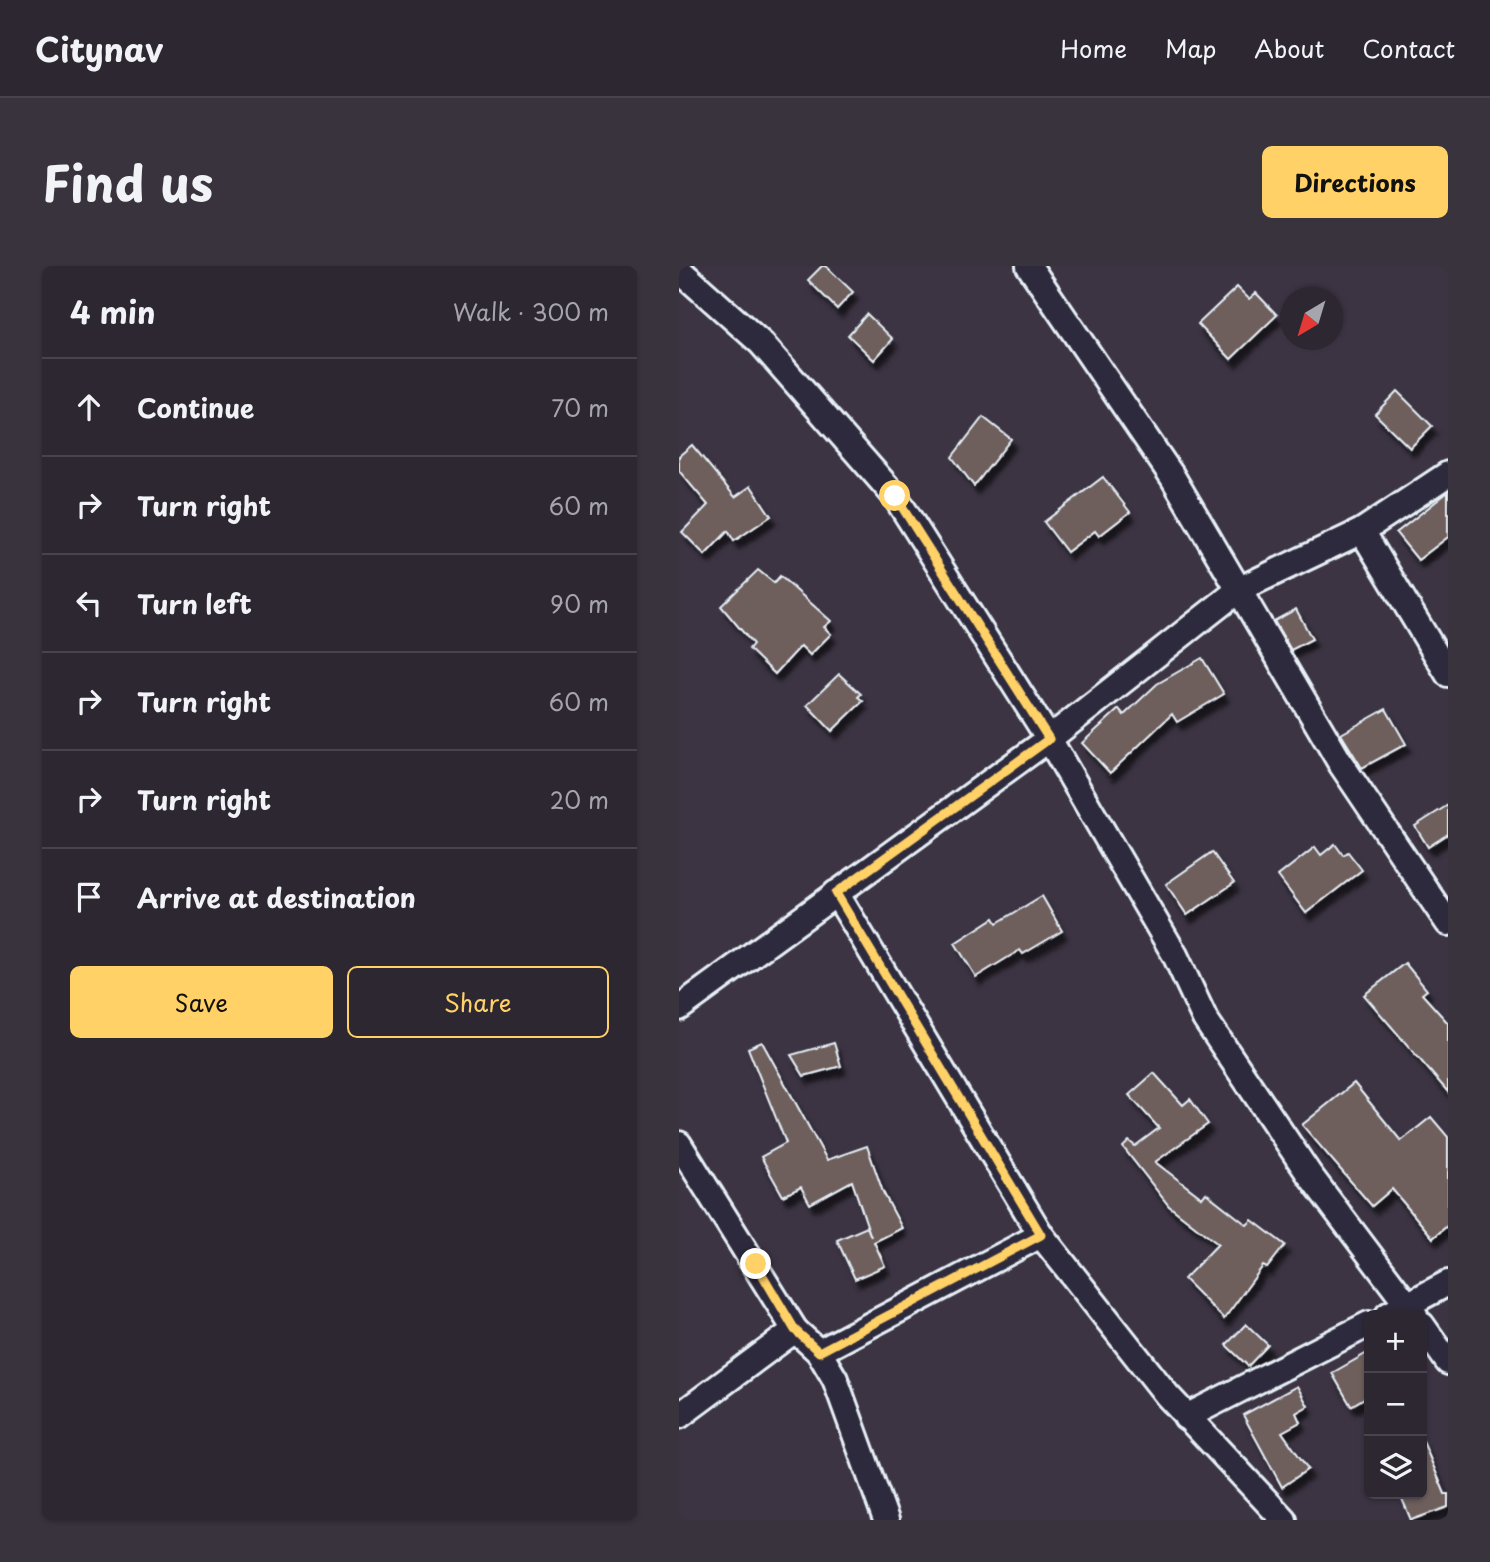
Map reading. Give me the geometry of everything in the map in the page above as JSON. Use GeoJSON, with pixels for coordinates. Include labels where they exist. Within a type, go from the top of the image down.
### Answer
{"type":"FeatureCollection","features":[{"type":"Feature","properties":{"kind":"street"},"geometry":{"type":"LineString","coordinates":[[1029,266],[1129,409],[1240,589],[1341,764],[1448,923]]}},
{"type":"Feature","properties":{"kind":"street"},"geometry":{"type":"LineString","coordinates":[[679,270],[761,343],[895,496],[1049,739],[1175,955],[1205,1019],[1404,1310]]}},
{"type":"Feature","properties":{"kind":"street"},"geometry":{"type":"LineString","coordinates":[[679,1008],[1049,739],[1240,589],[1361,531],[1448,474]]}},
{"type":"Feature","properties":{"kind":"street"},"geometry":{"type":"LineString","coordinates":[[1361,531],[1448,674]]}},
{"type":"Feature","properties":{"kind":"street"},"geometry":{"type":"LineString","coordinates":[[836,893],[1041,1235],[1186,1417],[1284,1520]]}},
{"type":"Feature","properties":{"kind":"street"},"geometry":{"type":"LineString","coordinates":[[679,1144],[795,1330],[819,1352],[835,1379],[886,1520]]}},
{"type":"Feature","properties":{"kind":"street"},"geometry":{"type":"LineString","coordinates":[[819,1352],[1041,1235]]}},
{"type":"Feature","properties":{"kind":"street"},"geometry":{"type":"LineString","coordinates":[[1414,1310],[1448,1283]]}},
{"type":"Feature","properties":{"kind":"street"},"geometry":{"type":"LineString","coordinates":[[1186,1417],[1364,1327]]}},
{"type":"Feature","properties":{"kind":"street"},"geometry":{"type":"LineString","coordinates":[[679,1416],[795,1330]]}},
{"type":"Feature","properties":{"kind":"street"},"geometry":{"type":"LineString","coordinates":[[1427,1337],[1448,1362]]}},
{"type":"Feature","properties":{"kind":"building"},"geometry":{"type":"Polygon","coordinates":[[[822,266],[826,266],[853,292],[837,309],[808,280],[822,266]]]}},
{"type":"Feature","properties":{"kind":"building"},"geometry":{"type":"Polygon","coordinates":[[[1237,287],[1249,299],[1256,293],[1277,315],[1231,359],[1198,324],[1237,287]]]}},
{"type":"Feature","properties":{"kind":"building"},"geometry":{"type":"Polygon","coordinates":[[[867,314],[893,339],[874,360],[848,335],[867,314]]]}},
{"type":"Feature","properties":{"kind":"building"},"geometry":{"type":"Polygon","coordinates":[[[1397,391],[1432,426],[1410,448],[1375,414],[1397,391]]]}},
{"type":"Feature","properties":{"kind":"building"},"geometry":{"type":"Polygon","coordinates":[[[983,417],[1011,439],[974,486],[952,457],[983,417]]]}},
{"type":"Feature","properties":{"kind":"building"},"geometry":{"type":"Polygon","coordinates":[[[692,445],[735,497],[751,486],[771,516],[734,541],[728,531],[705,555],[682,532],[708,505],[679,471],[679,456],[692,445]]]}},
{"type":"Feature","properties":{"kind":"building"},"geometry":{"type":"Polygon","coordinates":[[[1103,477],[1130,512],[1099,536],[1095,531],[1067,552],[1044,522],[1103,477]]]}},
{"type":"Feature","properties":{"kind":"building"},"geometry":{"type":"Polygon","coordinates":[[[1448,492],[1448,537],[1418,560],[1396,533],[1448,492]]]}},
{"type":"Feature","properties":{"kind":"building"},"geometry":{"type":"Polygon","coordinates":[[[758,570],[774,583],[780,576],[831,621],[824,627],[831,634],[810,655],[801,646],[775,674],[749,649],[753,644],[721,606],[758,570]]]}},
{"type":"Feature","properties":{"kind":"building"},"geometry":{"type":"Polygon","coordinates":[[[1296,609],[1312,639],[1291,650],[1274,621],[1296,609]]]}},
{"type":"Feature","properties":{"kind":"building"},"geometry":{"type":"Polygon","coordinates":[[[1202,658],[1224,694],[1177,722],[1172,714],[1110,773],[1082,743],[1119,709],[1124,715],[1157,684],[1202,658]]]}},
{"type":"Feature","properties":{"kind":"building"},"geometry":{"type":"Polygon","coordinates":[[[839,674],[861,694],[858,697],[863,701],[832,731],[807,705],[839,674]]]}},
{"type":"Feature","properties":{"kind":"building"},"geometry":{"type":"Polygon","coordinates":[[[1386,709],[1406,744],[1362,768],[1341,734],[1386,709]]]}},
{"type":"Feature","properties":{"kind":"building"},"geometry":{"type":"Polygon","coordinates":[[[1448,805],[1448,834],[1428,847],[1415,826],[1448,805]]]}},
{"type":"Feature","properties":{"kind":"building"},"geometry":{"type":"Polygon","coordinates":[[[1335,844],[1343,855],[1348,852],[1362,870],[1306,913],[1278,876],[1315,847],[1321,855],[1335,844]]]}},
{"type":"Feature","properties":{"kind":"building"},"geometry":{"type":"Polygon","coordinates":[[[1212,852],[1234,883],[1187,915],[1166,884],[1212,852]]]}},
{"type":"Feature","properties":{"kind":"building"},"geometry":{"type":"Polygon","coordinates":[[[1042,896],[1062,931],[1023,954],[1020,950],[976,977],[955,943],[994,918],[997,923],[1042,896]]]}},
{"type":"Feature","properties":{"kind":"building"},"geometry":{"type":"Polygon","coordinates":[[[1405,963],[1427,990],[1422,994],[1448,1023],[1448,1092],[1364,995],[1405,963]]]}},
{"type":"Feature","properties":{"kind":"building"},"geometry":{"type":"Polygon","coordinates":[[[762,1042],[827,1160],[867,1146],[883,1192],[902,1228],[874,1242],[885,1266],[855,1279],[837,1240],[867,1227],[871,1237],[852,1181],[810,1204],[801,1187],[783,1196],[761,1157],[786,1143],[748,1048],[762,1042]]]}},
{"type":"Feature","properties":{"kind":"building"},"geometry":{"type":"Polygon","coordinates":[[[834,1043],[841,1066],[804,1076],[791,1055],[834,1043]]]}},
{"type":"Feature","properties":{"kind":"building"},"geometry":{"type":"Polygon","coordinates":[[[1154,1073],[1183,1105],[1190,1099],[1208,1124],[1155,1162],[1202,1198],[1206,1193],[1247,1225],[1252,1220],[1285,1245],[1267,1268],[1263,1266],[1224,1319],[1184,1279],[1218,1244],[1169,1206],[1123,1147],[1129,1141],[1135,1146],[1159,1128],[1129,1095],[1154,1073]]]}},
{"type":"Feature","properties":{"kind":"building"},"geometry":{"type":"Polygon","coordinates":[[[1354,1083],[1401,1141],[1431,1117],[1448,1137],[1448,1225],[1433,1238],[1392,1189],[1372,1206],[1302,1125],[1354,1083]]]}},
{"type":"Feature","properties":{"kind":"building"},"geometry":{"type":"Polygon","coordinates":[[[1246,1324],[1268,1345],[1248,1366],[1226,1345],[1246,1324]]]}},
{"type":"Feature","properties":{"kind":"building"},"geometry":{"type":"Polygon","coordinates":[[[1364,1355],[1364,1398],[1351,1406],[1332,1373],[1364,1355]]]}},
{"type":"Feature","properties":{"kind":"building"},"geometry":{"type":"Polygon","coordinates":[[[1297,1386],[1308,1406],[1296,1413],[1300,1422],[1282,1432],[1308,1469],[1282,1487],[1243,1415],[1297,1386]]]}},
{"type":"Feature","properties":{"kind":"building"},"geometry":{"type":"Polygon","coordinates":[[[1427,1451],[1445,1494],[1448,1494],[1448,1507],[1411,1520],[1402,1499],[1427,1499],[1427,1451]]]}},
{"type":"Feature","properties":{"kind":"route"},"geometry":{"type":"LineString","coordinates":[[756,1264],[795,1330],[819,1352],[1041,1235],[836,893],[1049,739],[895,496]]}}]}
